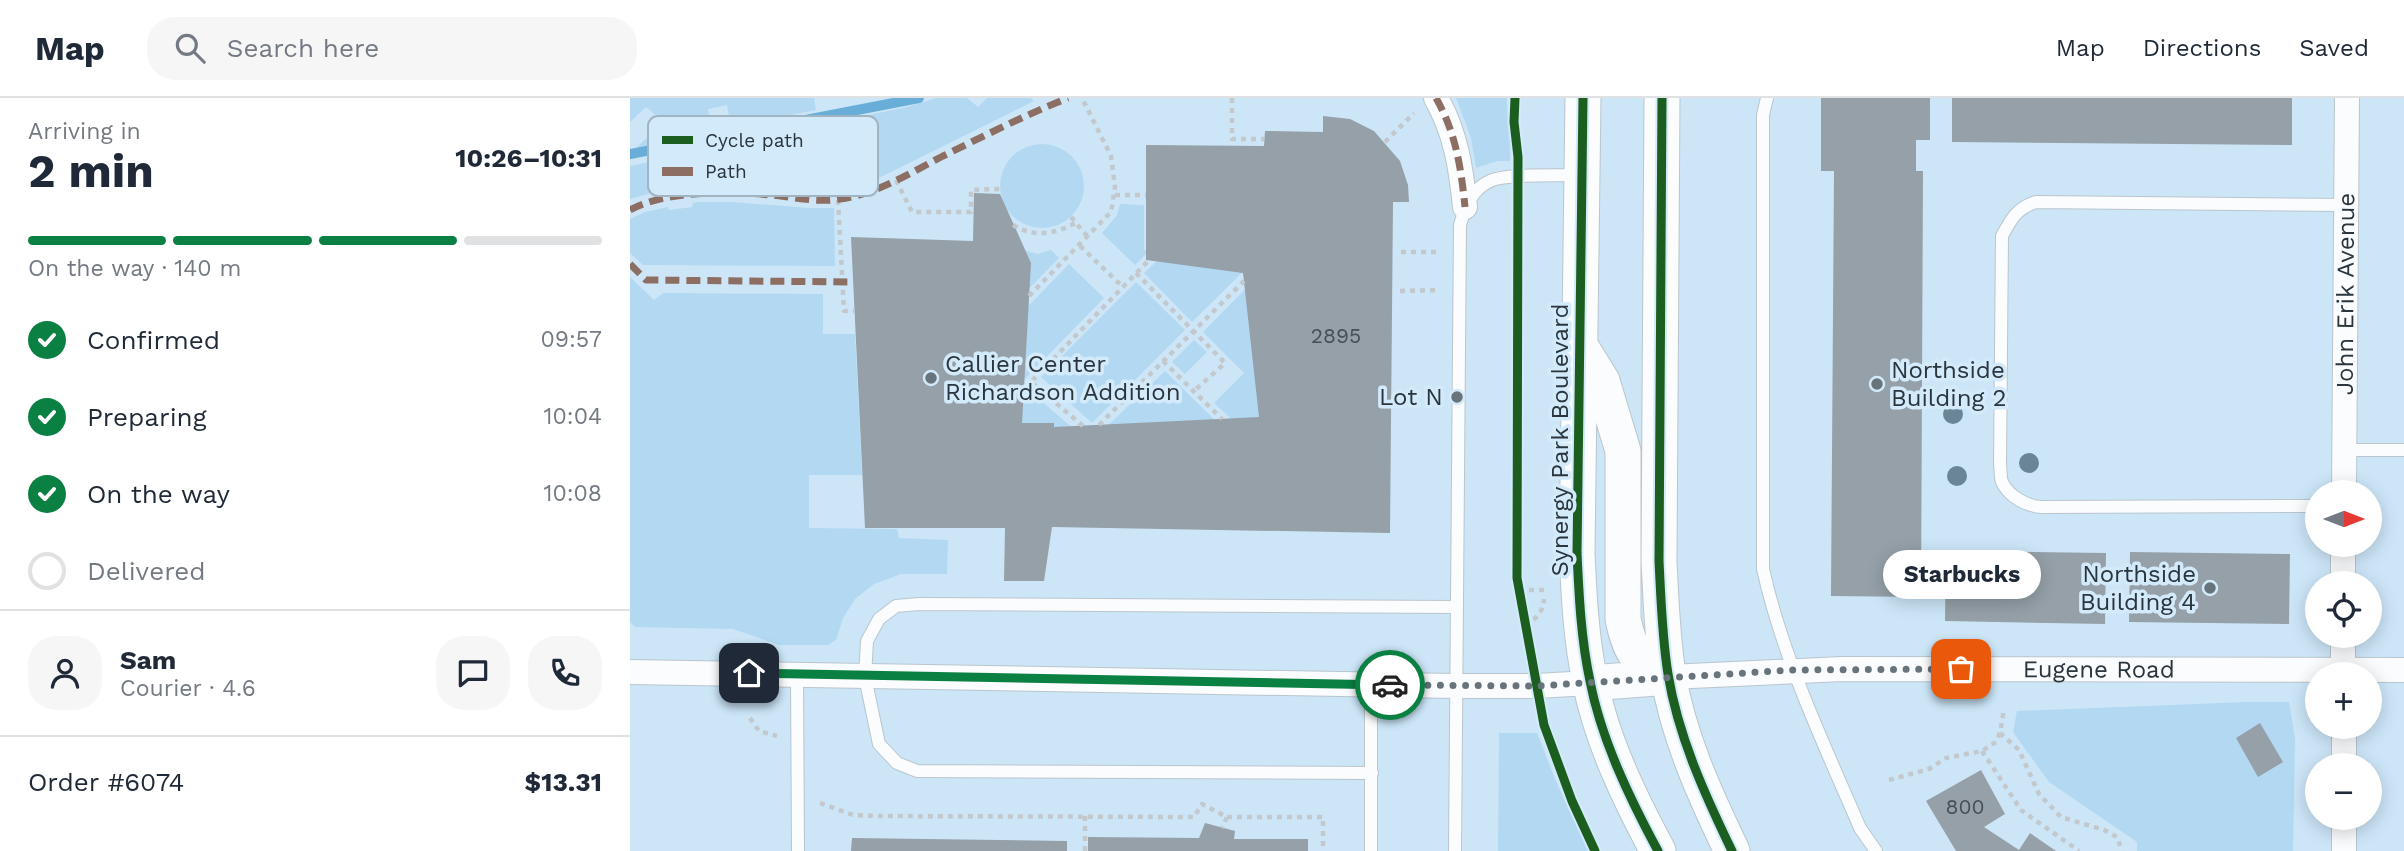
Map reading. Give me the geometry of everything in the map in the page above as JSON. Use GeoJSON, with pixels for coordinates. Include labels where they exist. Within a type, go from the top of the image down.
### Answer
{"type":"FeatureCollection","features":[{"type":"Feature","properties":{"kind":"street","name":"Synergy Park Boulevard"},"geometry":{"type":"LineString","coordinates":[[1583,98],[1577,553],[1581,628],[1598,715],[1636,811],[1658,851]]}},
{"type":"Feature","properties":{"kind":"street"},"geometry":{"type":"LineString","coordinates":[[1662,98],[1659,561],[1661,618],[1668,677],[1685,741],[1732,851]]}},
{"type":"Feature","properties":{"kind":"street","name":"John Erik Avenue"},"geometry":{"type":"LineString","coordinates":[[2344,480],[2347,98]]}},
{"type":"Feature","properties":{"kind":"street"},"geometry":{"type":"LineString","coordinates":[[1428,102],[1448,120],[1457,147],[1465,207]]}},
{"type":"Feature","properties":{"kind":"street"},"geometry":{"type":"LineString","coordinates":[[1579,344],[1602,381],[1623,452],[1623,619],[1628,645],[1644,666],[1668,677]]}},
{"type":"Feature","properties":{"kind":"street","name":"Eugene Road"},"geometry":{"type":"LineString","coordinates":[[1668,677],[1793,670],[2305,672]]}},
{"type":"Feature","properties":{"kind":"street","name":"Eugene Road"},"geometry":{"type":"LineString","coordinates":[[2382,671],[2404,670]]}},
{"type":"Feature","properties":{"kind":"street"},"geometry":{"type":"LineString","coordinates":[[630,672],[1457,686],[1536,686],[1668,677]]}},
{"type":"Feature","properties":{"kind":"street"},"geometry":{"type":"LineString","coordinates":[[2344,830],[2344,851]]}},
{"type":"Feature","properties":{"kind":"lane"},"geometry":{"type":"LineString","coordinates":[[1767,98],[1763,115],[1763,569],[1793,670],[1860,828],[1876,851]]}},
{"type":"Feature","properties":{"kind":"lane"},"geometry":{"type":"LineString","coordinates":[[1455,851],[1460,225],[1465,207],[1477,190],[1492,180],[1582,175]]}},
{"type":"Feature","properties":{"kind":"lane"},"geometry":{"type":"LineString","coordinates":[[2305,506],[2041,507],[2027,506],[2013,495],[2003,482],[2000,464],[2003,236],[2020,207],[2036,202],[2346,205]]}},
{"type":"Feature","properties":{"kind":"lane"},"geometry":{"type":"LineString","coordinates":[[2344,450],[2404,450]]}},
{"type":"Feature","properties":{"kind":"lane"},"geometry":{"type":"LineString","coordinates":[[1372,773],[917,771],[897,763],[879,744],[865,677],[867,641],[879,619],[896,606],[999,604],[1457,607]]}},
{"type":"Feature","properties":{"kind":"lane"},"geometry":{"type":"LineString","coordinates":[[797,676],[797,851]]}},
{"type":"Feature","properties":{"kind":"lane"},"geometry":{"type":"LineString","coordinates":[[1371,684],[1371,851]]}},
{"type":"Feature","properties":{"kind":"path"},"geometry":{"type":"LineString","coordinates":[[1029,296],[1111,212],[1115,195],[1115,175],[1111,156],[1082,98]]}},
{"type":"Feature","properties":{"kind":"path"},"geometry":{"type":"LineString","coordinates":[[1232,98],[1232,139],[1264,139]]}},
{"type":"Feature","properties":{"kind":"path"},"geometry":{"type":"LineString","coordinates":[[1385,142],[1428,102]]}},
{"type":"Feature","properties":{"kind":"path"},"geometry":{"type":"LineString","coordinates":[[896,180],[912,212],[971,212],[971,190],[992,192],[1000,189]]}},
{"type":"Feature","properties":{"kind":"path"},"geometry":{"type":"LineString","coordinates":[[1115,195],[1146,195]]}},
{"type":"Feature","properties":{"kind":"path"},"geometry":{"type":"LineString","coordinates":[[838,200],[844,311],[854,311]]}},
{"type":"Feature","properties":{"kind":"path"},"geometry":{"type":"LineString","coordinates":[[1071,217],[1088,237]]}},
{"type":"Feature","properties":{"kind":"path"},"geometry":{"type":"LineString","coordinates":[[1013,225],[1037,234],[1059,232],[1075,223]]}},
{"type":"Feature","properties":{"kind":"path"},"geometry":{"type":"LineString","coordinates":[[1080,246],[1123,287]]}},
{"type":"Feature","properties":{"kind":"path"},"geometry":{"type":"LineString","coordinates":[[1401,252],[1460,252]]}},
{"type":"Feature","properties":{"kind":"path"},"geometry":{"type":"LineString","coordinates":[[1083,426],[1031,382],[1149,260]]}},
{"type":"Feature","properties":{"kind":"path"},"geometry":{"type":"LineString","coordinates":[[1136,273],[1225,363],[1194,391]]}},
{"type":"Feature","properties":{"kind":"path"},"geometry":{"type":"LineString","coordinates":[[1100,425],[1244,281]]}},
{"type":"Feature","properties":{"kind":"path"},"geometry":{"type":"LineString","coordinates":[[1400,291],[1460,290]]}},
{"type":"Feature","properties":{"kind":"path"},"geometry":{"type":"LineString","coordinates":[[1163,361],[1222,419]]}},
{"type":"Feature","properties":{"kind":"path"},"geometry":{"type":"LineString","coordinates":[[1517,578],[1521,602]]}},
{"type":"Feature","properties":{"kind":"path"},"geometry":{"type":"LineString","coordinates":[[1519,590],[1544,587],[1542,611],[1525,630]]}},
{"type":"Feature","properties":{"kind":"path"},"geometry":{"type":"LineString","coordinates":[[1523,613],[1525,630]]}},
{"type":"Feature","properties":{"kind":"path"},"geometry":{"type":"LineString","coordinates":[[1889,780],[1929,769],[1946,758],[1983,751],[1996,742],[2004,709]]}},
{"type":"Feature","properties":{"kind":"path"},"geometry":{"type":"LineString","coordinates":[[750,718],[759,731],[781,738]]}},
{"type":"Feature","properties":{"kind":"path"},"geometry":{"type":"LineString","coordinates":[[2000,733],[2019,750],[2039,794],[2061,817],[2104,830],[2117,837],[2122,851]]}},
{"type":"Feature","properties":{"kind":"path"},"geometry":{"type":"LineString","coordinates":[[1983,751],[2021,810],[2078,851]]}},
{"type":"Feature","properties":{"kind":"path"},"geometry":{"type":"LineString","coordinates":[[816,802],[853,815],[1194,817],[1202,804],[1227,817],[1323,817],[1323,851]]}},
{"type":"Feature","properties":{"kind":"path"},"geometry":{"type":"LineString","coordinates":[[1085,816],[1085,851]]}},
{"type":"Feature","properties":{"kind":"path"},"geometry":{"type":"LineString","coordinates":[[1222,828],[1227,817]]}},
{"type":"Feature","properties":{"kind":"shaded area"},"geometry":{"type":"Polygon","coordinates":[[[630,98],[2404,98],[2404,851],[630,851],[630,98]]]}},
{"type":"Feature","properties":{"kind":"shaded area"},"geometry":{"type":"Polygon","coordinates":[[[630,98],[814,98],[816,110],[786,116],[729,116],[727,105],[708,109],[709,116],[657,116],[646,107],[630,122],[630,98]]]}},
{"type":"Feature","properties":{"kind":"shaded area"},"geometry":{"type":"Polygon","coordinates":[[[936,98],[967,98],[978,107],[987,98],[1031,98],[1034,101],[878,178],[878,116],[864,116],[936,98]]]}},
{"type":"Feature","properties":{"kind":"shaded area"},"geometry":{"type":"Polygon","coordinates":[[[1456,98],[1507,98],[1510,161],[1497,161],[1476,168],[1471,138],[1456,98]]]}},
{"type":"Feature","properties":{"kind":"shaded area"},"geometry":{"type":"Polygon","coordinates":[[[648,137],[648,145],[636,148],[648,137]]]}},
{"type":"Feature","properties":{"kind":"shaded area"},"geometry":{"type":"Polygon","coordinates":[[[1042,144],[1065,151],[1077,163],[1084,186],[1077,209],[1065,221],[1042,228],[1019,221],[1007,209],[1000,186],[1007,163],[1019,151],[1042,144]]]}},
{"type":"Feature","properties":{"kind":"shaded area"},"geometry":{"type":"Polygon","coordinates":[[[648,162],[648,194],[630,199],[630,166],[648,162]]]}},
{"type":"Feature","properties":{"kind":"shaded area"},"geometry":{"type":"Polygon","coordinates":[[[693,203],[834,208],[835,266],[643,265],[630,253],[630,219],[645,212],[668,207],[669,210],[692,207],[693,203]]]}},
{"type":"Feature","properties":{"kind":"shaded area"},"geometry":{"type":"Polygon","coordinates":[[[1120,204],[1144,205],[1144,250],[1150,250],[1135,265],[1102,233],[1117,215],[1120,204]]]}},
{"type":"Feature","properties":{"kind":"shaded area"},"geometry":{"type":"Polygon","coordinates":[[[1011,247],[1038,254],[1051,250],[1059,258],[1010,308],[1011,247]]]}},
{"type":"Feature","properties":{"kind":"shaded area"},"geometry":{"type":"Polygon","coordinates":[[[1168,251],[1263,252],[1192,322],[1144,273],[1168,251]]]}},
{"type":"Feature","properties":{"kind":"shaded area"},"geometry":{"type":"Polygon","coordinates":[[[1272,262],[1271,433],[1247,433],[1214,403],[1244,373],[1203,332],[1272,262]]]}},
{"type":"Feature","properties":{"kind":"shaded area"},"geometry":{"type":"Polygon","coordinates":[[[1069,264],[1104,298],[1021,383],[1077,432],[1010,432],[1010,325],[1069,264]]]}},
{"type":"Feature","properties":{"kind":"shaded area"},"geometry":{"type":"Polygon","coordinates":[[[630,277],[654,300],[663,293],[823,294],[823,334],[855,334],[862,475],[809,475],[809,528],[897,529],[899,538],[948,540],[947,574],[901,574],[874,584],[855,599],[843,618],[836,640],[828,645],[779,645],[733,629],[635,627],[630,622],[630,277]]]}},
{"type":"Feature","properties":{"kind":"shaded area"},"geometry":{"type":"Polygon","coordinates":[[[1136,282],[1185,330],[1092,423],[1041,377],[1136,282]]]}},
{"type":"Feature","properties":{"kind":"shaded area"},"geometry":{"type":"Polygon","coordinates":[[[1194,340],[1207,352],[1185,374],[1172,362],[1194,340]]]}},
{"type":"Feature","properties":{"kind":"shaded area"},"geometry":{"type":"Polygon","coordinates":[[[1165,371],[1229,434],[1101,432],[1165,371]]]}},
{"type":"Feature","properties":{"kind":"shaded area"},"geometry":{"type":"Polygon","coordinates":[[[2289,702],[2295,738],[2293,851],[2137,851],[2137,842],[2049,782],[2013,732],[2017,711],[2289,702]]]}},
{"type":"Feature","properties":{"kind":"shaded area"},"geometry":{"type":"Polygon","coordinates":[[[1499,733],[1537,733],[1588,851],[1498,851],[1499,733]]]}},
{"type":"Feature","properties":{"kind":"building","name":"Northside Building 2"},"geometry":{"type":"Polygon","coordinates":[[[1821,98],[1930,98],[1930,140],[1916,140],[1916,171],[1923,171],[1921,597],[1831,596],[1834,171],[1821,171],[1821,98]]]}},
{"type":"Feature","properties":{"kind":"building"},"geometry":{"type":"Polygon","coordinates":[[[1952,98],[2292,98],[2292,145],[1952,142],[1952,98]]]}},
{"type":"Feature","properties":{"kind":"building"},"geometry":{"type":"Polygon","coordinates":[[[1323,116],[1350,119],[1374,131],[1400,161],[1408,185],[1409,202],[1393,202],[1390,533],[1052,527],[1044,581],[1004,581],[1005,528],[865,528],[851,237],[973,241],[974,193],[1000,194],[1031,263],[1022,423],[1054,423],[1054,427],[1259,417],[1243,273],[1146,260],[1146,145],[1264,146],[1265,131],[1323,132],[1323,116]]]}},
{"type":"Feature","properties":{"kind":"building"},"geometry":{"type":"Polygon","coordinates":[[[1946,551],[2106,553],[2105,624],[1945,621],[1946,551]]]}},
{"type":"Feature","properties":{"kind":"building","name":"Northside Building 4"},"geometry":{"type":"Polygon","coordinates":[[[2130,552],[2290,554],[2289,624],[2129,622],[2130,552]]]}},
{"type":"Feature","properties":{"kind":"building"},"geometry":{"type":"Polygon","coordinates":[[[2260,723],[2283,762],[2258,777],[2236,738],[2260,723]]]}},
{"type":"Feature","properties":{"kind":"building"},"geometry":{"type":"Polygon","coordinates":[[[1981,770],[2005,814],[1984,827],[2019,850],[2030,833],[2056,851],[1956,851],[1926,801],[1981,770]]]}},
{"type":"Feature","properties":{"kind":"building"},"geometry":{"type":"Polygon","coordinates":[[[1205,823],[1235,831],[1234,839],[1308,839],[1308,851],[1088,851],[1088,837],[1199,838],[1205,823]]]}},
{"type":"Feature","properties":{"kind":"building"},"geometry":{"type":"Polygon","coordinates":[[[852,838],[1067,841],[1067,851],[851,851],[852,838]]]}},
{"type":"Feature","properties":{"kind":"waterway"},"geometry":{"type":"LineString","coordinates":[[826,116],[919,98]]}},
{"type":"Feature","properties":{"kind":"waterway"},"geometry":{"type":"LineString","coordinates":[[630,154],[648,151]]}},
{"type":"Feature","properties":{"kind":"marked path"},"geometry":{"type":"LineString","coordinates":[[878,188],[1068,98]]}},
{"type":"Feature","properties":{"kind":"marked path"},"geometry":{"type":"LineString","coordinates":[[1436,98],[1456,151],[1465,207]]}},
{"type":"Feature","properties":{"kind":"marked path"},"geometry":{"type":"LineString","coordinates":[[630,210],[645,203],[676,196]]}},
{"type":"Feature","properties":{"kind":"marked path"},"geometry":{"type":"LineString","coordinates":[[775,196],[823,200],[854,196]]}},
{"type":"Feature","properties":{"kind":"marked path"},"geometry":{"type":"LineString","coordinates":[[630,264],[646,280],[853,282]]}},
{"type":"Feature","properties":{"kind":"cycle path"},"geometry":{"type":"LineString","coordinates":[[1515,98],[1514,122],[1518,157],[1517,578],[1544,725],[1572,801],[1595,851]]}},
{"type":"Feature","properties":{"kind":"cycle path"},"geometry":{"type":"LineString","coordinates":[[1583,98],[1577,553],[1582,633],[1601,725],[1627,790],[1658,851]]}},
{"type":"Feature","properties":{"kind":"cycle path"},"geometry":{"type":"LineString","coordinates":[[1662,98],[1659,561],[1664,646],[1678,720],[1703,787],[1732,851]]}},
{"type":"Feature","properties":{"kind":"way so far"},"geometry":{"type":"LineString","coordinates":[[1390,685],[1536,686],[1793,670],[1961,669]]}},
{"type":"Feature","properties":{"kind":"place","name":"Callier Center Richardson Addition"},"geometry":{"type":"Point","coordinates":[931,378]}},
{"type":"Feature","properties":{"kind":"place","name":"Northside Building 2"},"geometry":{"type":"Point","coordinates":[1877,384]}},
{"type":"Feature","properties":{"kind":"place","name":"Lot N"},"geometry":{"type":"Point","coordinates":[1457,397]}},
{"type":"Feature","properties":{"kind":"place","name":"Northside Building 4"},"geometry":{"type":"Point","coordinates":[2210,588]}},
{"type":"Feature","properties":{"kind":"place","name":"Starbucks"},"geometry":{"type":"Point","coordinates":[1961,669]}},
{"type":"Feature","properties":{"kind":"route"},"geometry":{"type":"LineString","coordinates":[[749,673],[797,676],[1390,685]]}}]}
